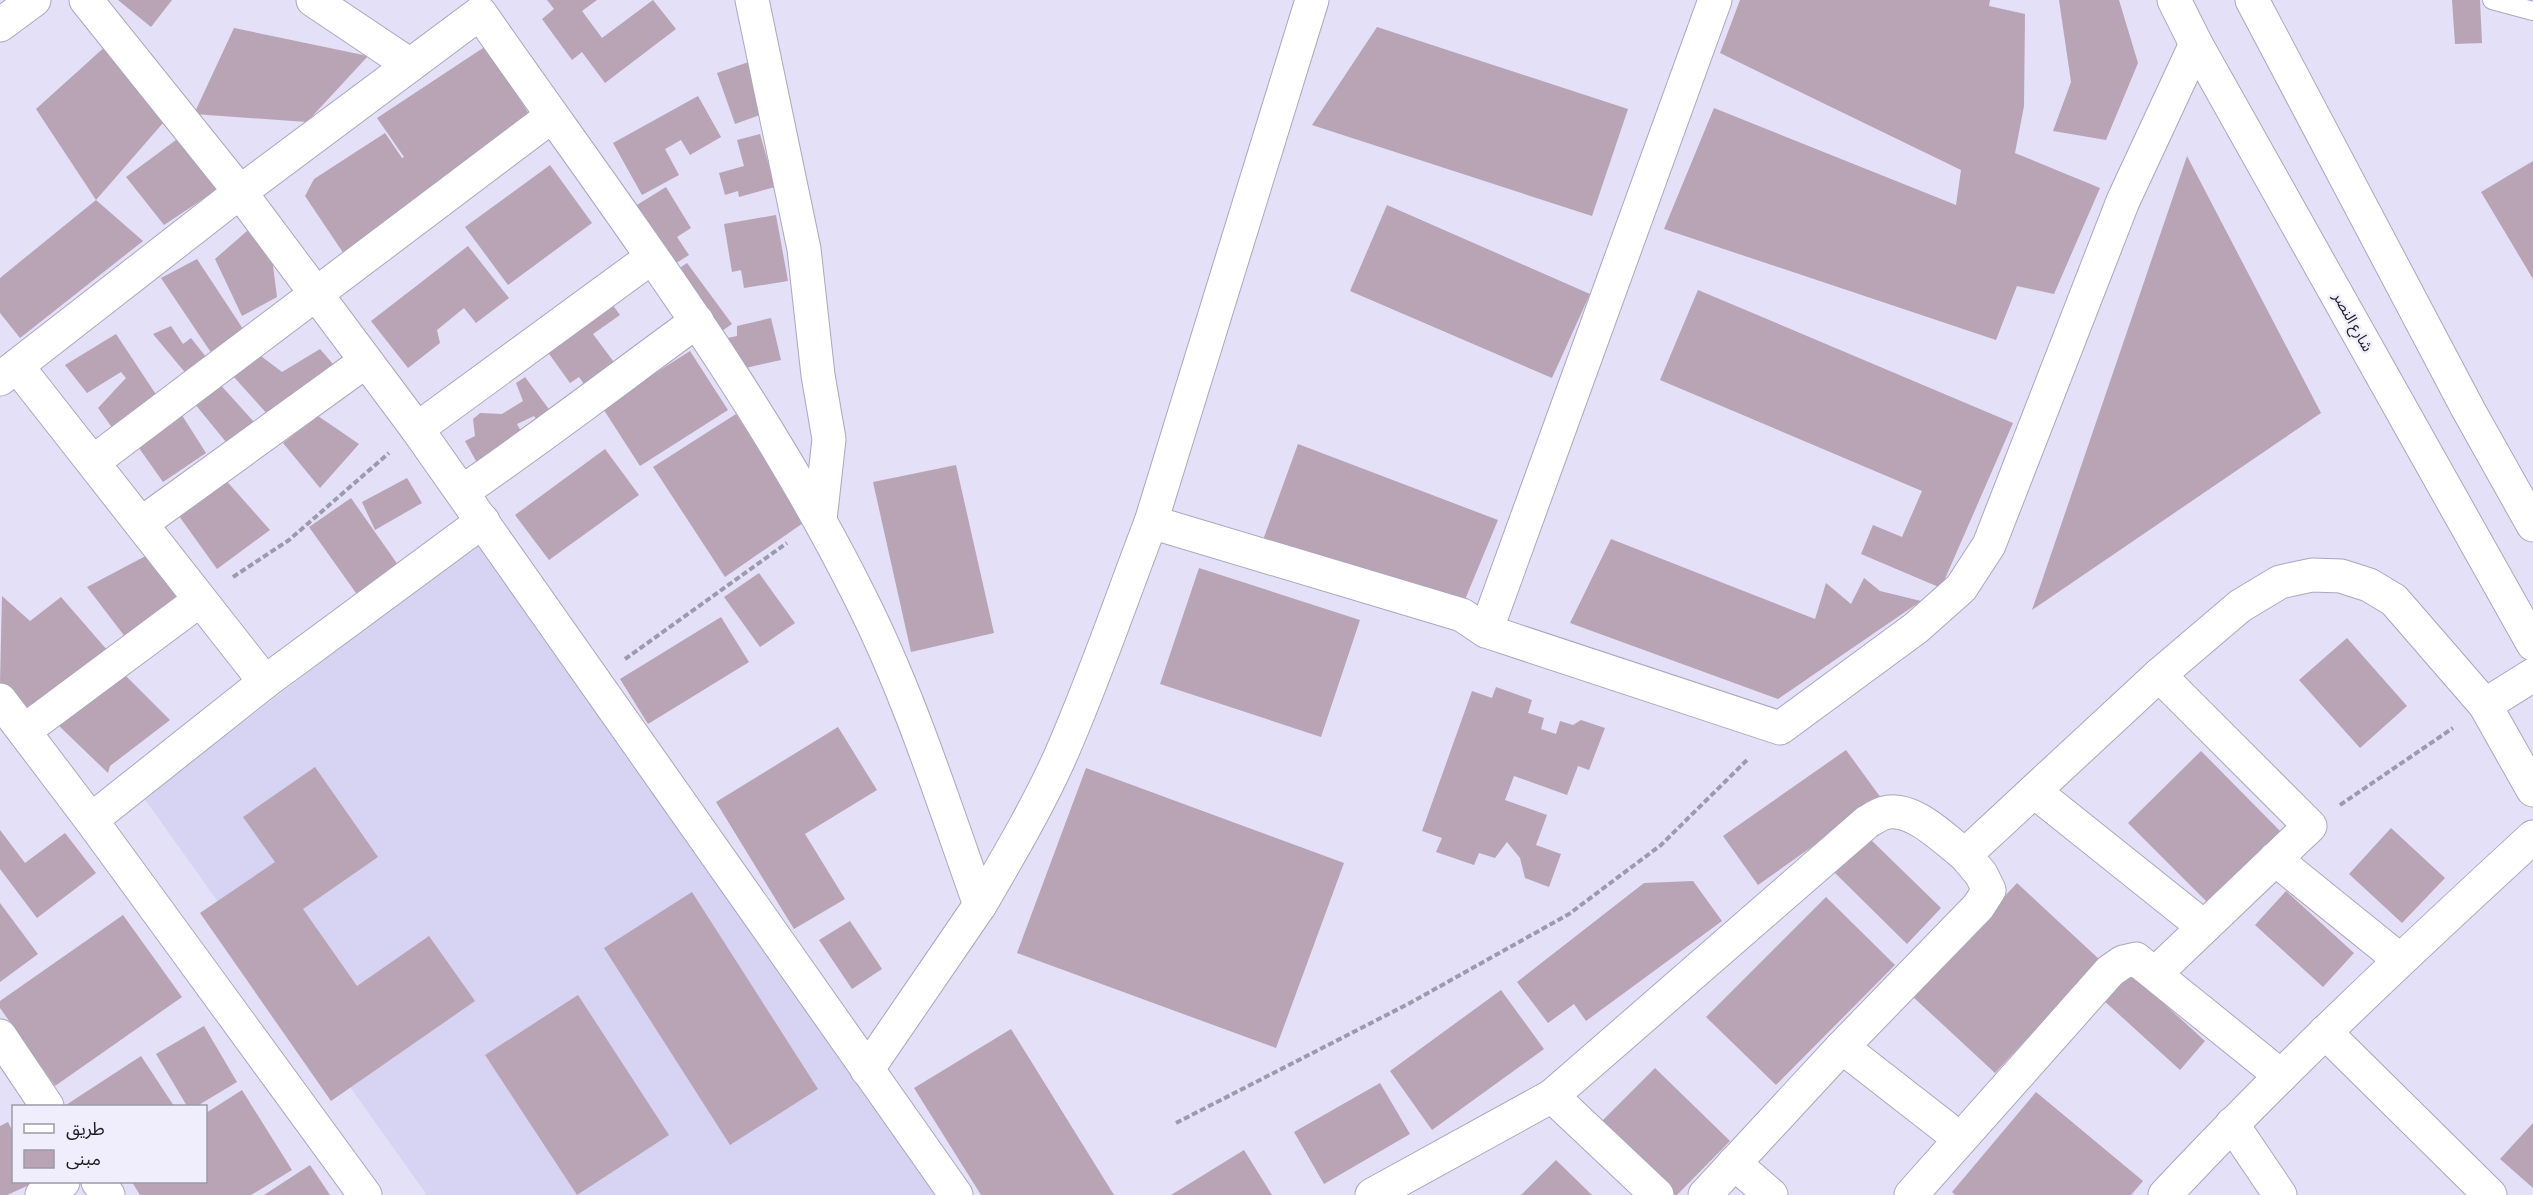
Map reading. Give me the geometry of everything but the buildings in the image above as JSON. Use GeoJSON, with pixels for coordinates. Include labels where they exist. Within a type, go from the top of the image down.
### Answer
{"type":"FeatureCollection","features":[{"type":"Feature","properties":{"kind":"street"},"geometry":{"type":"LineString","coordinates":[[0,25],[34,0]]}},
{"type":"Feature","properties":{"kind":"street"},"geometry":{"type":"LineString","coordinates":[[86,0],[240,192],[417,429],[956,1195]]}},
{"type":"Feature","properties":{"kind":"street"},"geometry":{"type":"LineString","coordinates":[[313,0],[410,66]]}},
{"type":"Feature","properties":{"kind":"street"},"geometry":{"type":"LineString","coordinates":[[752,0],[804,249],[818,375],[829,439],[820,520]]}},
{"type":"Feature","properties":{"kind":"street"},"geometry":{"type":"LineString","coordinates":[[867,1070],[980,905],[1026,826],[1060,757],[1150,522],[1312,0]]}},
{"type":"Feature","properties":{"kind":"street"},"geometry":{"type":"LineString","coordinates":[[1486,631],[1715,0]]}},
{"type":"Feature","properties":{"kind":"street","name":"شارع النصر"},"geometry":{"type":"LineString","coordinates":[[2174,0],[2196,44],[2533,644]]}},
{"type":"Feature","properties":{"kind":"street"},"geometry":{"type":"LineString","coordinates":[[2252,0],[2469,411],[2533,525]]}},
{"type":"Feature","properties":{"kind":"street"},"geometry":{"type":"LineString","coordinates":[[265,682],[93,462],[8,372],[240,192],[480,13],[698,321],[758,415],[820,520],[891,661],[980,905]]}},
{"type":"Feature","properties":{"kind":"street"},"geometry":{"type":"LineString","coordinates":[[1150,522],[1462,615],[1486,631],[1780,728],[1916,628],[1961,588],[1989,545],[2124,201],[2196,44]]}},
{"type":"Feature","properties":{"kind":"street"},"geometry":{"type":"LineString","coordinates":[[93,462],[552,116]]}},
{"type":"Feature","properties":{"kind":"street"},"geometry":{"type":"LineString","coordinates":[[417,429],[652,257]]}},
{"type":"Feature","properties":{"kind":"street"},"geometry":{"type":"LineString","coordinates":[[462,492],[530,446],[698,321]]}},
{"type":"Feature","properties":{"kind":"street"},"geometry":{"type":"LineString","coordinates":[[142,523],[366,361]]}},
{"type":"Feature","properties":{"kind":"street"},"geometry":{"type":"LineString","coordinates":[[91,820],[265,682],[483,521]]}},
{"type":"Feature","properties":{"kind":"street"},"geometry":{"type":"LineString","coordinates":[[1965,855],[2159,675],[2240,606],[2280,582],[2312,575],[2341,576],[2369,585],[2394,600],[2486,705],[2533,790]]}},
{"type":"Feature","properties":{"kind":"street"},"geometry":{"type":"LineString","coordinates":[[24,731],[200,600]]}},
{"type":"Feature","properties":{"kind":"street"},"geometry":{"type":"LineString","coordinates":[[2156,974],[2310,826],[2159,675]]}},
{"type":"Feature","properties":{"kind":"street"},"geometry":{"type":"LineString","coordinates":[[2486,705],[2533,675]]}},
{"type":"Feature","properties":{"kind":"street"},"geometry":{"type":"LineString","coordinates":[[0,700],[91,820],[365,1195]]}},
{"type":"Feature","properties":{"kind":"street"},"geometry":{"type":"LineString","coordinates":[[2035,792],[2204,927]]}},
{"type":"Feature","properties":{"kind":"street"},"geometry":{"type":"LineString","coordinates":[[1372,1195],[1552,1096],[1867,822],[1884,813],[1901,813],[1917,819],[1965,855],[1981,874],[1989,890],[1978,907],[1842,1047],[1704,1195]]}},
{"type":"Feature","properties":{"kind":"street"},"geometry":{"type":"LineString","coordinates":[[2165,1195],[2232,1124],[2325,1032],[2533,837]]}},
{"type":"Feature","properties":{"kind":"street"},"geometry":{"type":"LineString","coordinates":[[2275,859],[2400,960]]}},
{"type":"Feature","properties":{"kind":"street"},"geometry":{"type":"LineString","coordinates":[[1911,1195],[2110,971],[2122,962],[2136,958],[2281,1076]]}},
{"type":"Feature","properties":{"kind":"street"},"geometry":{"type":"LineString","coordinates":[[2325,1032],[2490,1195]]}},
{"type":"Feature","properties":{"kind":"street"},"geometry":{"type":"LineString","coordinates":[[0,1036],[46,1105]]}},
{"type":"Feature","properties":{"kind":"street"},"geometry":{"type":"LineString","coordinates":[[1842,1047],[1960,1139]]}},
{"type":"Feature","properties":{"kind":"street"},"geometry":{"type":"LineString","coordinates":[[1552,1096],[1657,1195]]}},
{"type":"Feature","properties":{"kind":"street"},"geometry":{"type":"LineString","coordinates":[[2232,1124],[2280,1195]]}},
{"type":"Feature","properties":{"kind":"street"},"geometry":{"type":"LineString","coordinates":[[1734,1163],[1771,1195]]}},
{"type":"Feature","properties":{"kind":"street"},"geometry":{"type":"LineString","coordinates":[[42,1195],[61,1183]]}},
{"type":"Feature","properties":{"kind":"lane"},"geometry":{"type":"LineString","coordinates":[[2492,0],[2533,11]]}},
{"type":"Feature","properties":{"kind":"path"},"geometry":{"type":"LineString","coordinates":[[200,600],[289,540],[417,429]]}},
{"type":"Feature","properties":{"kind":"path"},"geometry":{"type":"LineString","coordinates":[[595,681],[820,520]]}},
{"type":"Feature","properties":{"kind":"path"},"geometry":{"type":"LineString","coordinates":[[2310,826],[2486,705]]}},
{"type":"Feature","properties":{"kind":"path"},"geometry":{"type":"LineString","coordinates":[[1176,1123],[1410,1003],[1569,914],[1662,845],[1780,728]]}},
{"type":"Feature","properties":{"kind":"shaded area"},"geometry":{"type":"Polygon","coordinates":[[[478,542],[940,1195],[427,1195],[144,798],[478,542]]]}}]}
